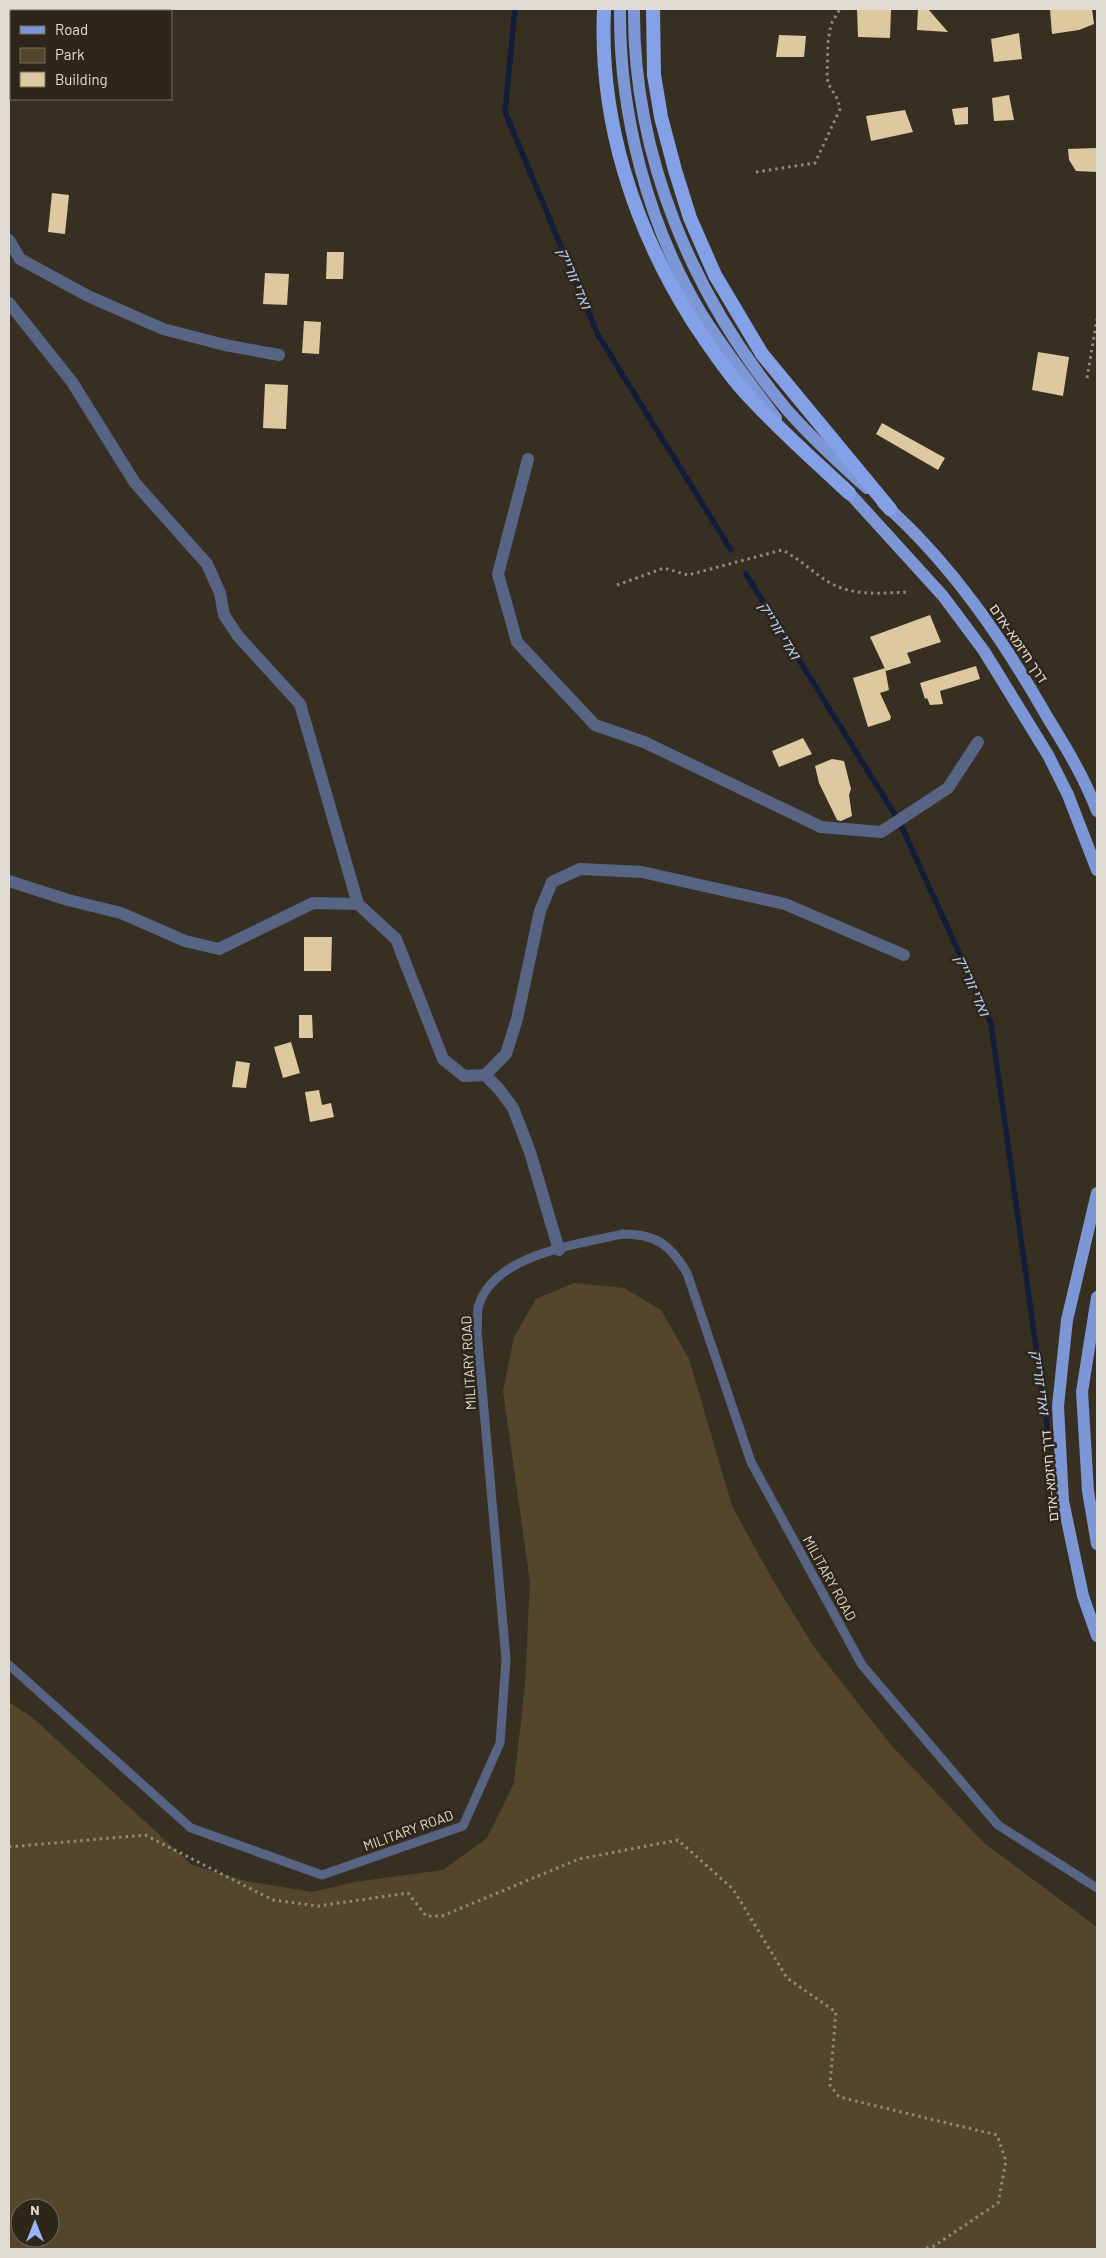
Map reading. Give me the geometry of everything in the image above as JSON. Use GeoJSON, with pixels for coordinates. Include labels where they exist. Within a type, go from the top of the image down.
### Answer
{"type":"FeatureCollection","features":[{"type":"Feature","properties":{"kind":"highway"},"geometry":{"type":"LineString","coordinates":[[604,9],[602,39],[612,130],[627,183],[649,240],[668,279],[708,345],[742,389],[767,416],[849,493]]}},
{"type":"Feature","properties":{"kind":"highway"},"geometry":{"type":"LineString","coordinates":[[653,9],[654,74],[661,117],[674,170],[690,218],[715,275],[762,354],[890,509]]}},
{"type":"Feature","properties":{"kind":"main road"},"geometry":{"type":"LineString","coordinates":[[620,9],[623,79],[629,118],[650,196],[679,270],[701,313],[778,420],[849,493],[943,596],[984,651],[1048,755],[1068,795],[1097,870]]}},
{"type":"Feature","properties":{"kind":"main road","name":"דרך חיזמא-אדם"},"geometry":{"type":"LineString","coordinates":[[634,9],[637,77],[643,115],[663,192],[692,264],[714,306],[748,357],[789,411],[852,475],[890,509],[962,586],[1019,668],[1068,752],[1097,811]]}},
{"type":"Feature","properties":{"kind":"main road","name":"דרך חיזמא-אדם"},"geometry":{"type":"LineString","coordinates":[[1097,1193],[1067,1320],[1058,1406],[1063,1501],[1082,1596],[1097,1636]]}},
{"type":"Feature","properties":{"kind":"main road"},"geometry":{"type":"LineString","coordinates":[[1097,1297],[1082,1392],[1083,1442],[1088,1491],[1097,1544]]}},
{"type":"Feature","properties":{"kind":"street"},"geometry":{"type":"LineString","coordinates":[[9,240],[20,259],[88,296],[163,329],[225,345],[279,356]]}},
{"type":"Feature","properties":{"kind":"street"},"geometry":{"type":"LineString","coordinates":[[9,303],[72,382],[135,483],[208,564],[220,593],[224,615],[238,636],[300,704],[358,904],[396,939],[444,1059],[464,1076],[485,1075],[506,1054],[517,1019],[540,911],[552,882],[580,869],[642,872],[785,904],[904,955]]}},
{"type":"Feature","properties":{"kind":"street"},"geometry":{"type":"LineString","coordinates":[[528,459],[498,574],[517,642],[595,725],[644,742],[821,828],[881,832],[948,788],[978,742]]}},
{"type":"Feature","properties":{"kind":"street"},"geometry":{"type":"LineString","coordinates":[[9,881],[68,900],[121,913],[184,941],[220,949],[314,903],[358,904]]}},
{"type":"Feature","properties":{"kind":"street"},"geometry":{"type":"LineString","coordinates":[[485,1075],[500,1089],[513,1108],[530,1152],[559,1250]]}},
{"type":"Feature","properties":{"kind":"lane","name":"MILITARY ROAD"},"geometry":{"type":"LineString","coordinates":[[9,1665],[191,1828],[322,1875],[462,1826],[500,1743],[506,1660],[477,1331],[478,1308],[488,1288],[504,1271],[524,1260],[622,1234],[639,1234],[654,1238],[668,1247],[687,1273],[751,1462],[862,1664],[998,1825],[1097,1888]]}},
{"type":"Feature","properties":{"kind":"path"},"geometry":{"type":"LineString","coordinates":[[756,172],[816,163],[840,110],[838,100],[827,78],[828,42],[831,24],[840,9]]}},
{"type":"Feature","properties":{"kind":"path"},"geometry":{"type":"LineString","coordinates":[[1087,378],[1097,319]]}},
{"type":"Feature","properties":{"kind":"path"},"geometry":{"type":"LineString","coordinates":[[617,585],[664,568],[688,575],[782,550],[794,555],[827,582],[857,594],[910,592]]}},
{"type":"Feature","properties":{"kind":"path"},"geometry":{"type":"LineString","coordinates":[[9,1847],[145,1835],[274,1900],[318,1906],[408,1893],[426,1916],[442,1916],[579,1859],[678,1840],[733,1889],[787,1978],[836,2012],[830,2086],[839,2098],[997,2135],[1006,2161],[998,2203],[934,2246],[923,2249]]}},
{"type":"Feature","properties":{"kind":"green space"},"geometry":{"type":"Polygon","coordinates":[[[574,1283],[624,1288],[661,1310],[689,1359],[732,1506],[771,1577],[814,1647],[891,1745],[984,1843],[1097,1927],[1097,2249],[9,2249],[9,1702],[33,1718],[192,1865],[246,1881],[312,1892],[355,1882],[443,1870],[487,1838],[514,1783],[525,1685],[530,1582],[503,1391],[514,1337],[536,1299],[574,1283]]]}},
{"type":"Feature","properties":{"kind":"building"},"geometry":{"type":"Polygon","coordinates":[[[857,9],[891,9],[890,38],[858,37],[857,9]]]}},
{"type":"Feature","properties":{"kind":"building"},"geometry":{"type":"Polygon","coordinates":[[[918,9],[928,9],[948,32],[917,30],[918,9]]]}},
{"type":"Feature","properties":{"kind":"building"},"geometry":{"type":"Polygon","coordinates":[[[1050,9],[1092,9],[1094,24],[1079,30],[1052,34],[1050,9]]]}},
{"type":"Feature","properties":{"kind":"building"},"geometry":{"type":"Polygon","coordinates":[[[1019,33],[1022,59],[994,62],[991,39],[1019,33]]]}},
{"type":"Feature","properties":{"kind":"building"},"geometry":{"type":"Polygon","coordinates":[[[779,35],[806,36],[804,57],[776,57],[779,35]]]}},
{"type":"Feature","properties":{"kind":"building"},"geometry":{"type":"Polygon","coordinates":[[[1009,95],[1014,120],[994,121],[992,98],[1009,95]]]}},
{"type":"Feature","properties":{"kind":"building"},"geometry":{"type":"Polygon","coordinates":[[[968,107],[968,124],[955,125],[952,109],[968,107]]]}},
{"type":"Feature","properties":{"kind":"building"},"geometry":{"type":"Polygon","coordinates":[[[905,110],[913,132],[871,141],[866,116],[905,110]]]}},
{"type":"Feature","properties":{"kind":"building"},"geometry":{"type":"Polygon","coordinates":[[[1097,148],[1097,172],[1076,171],[1069,160],[1068,149],[1097,148]]]}},
{"type":"Feature","properties":{"kind":"building"},"geometry":{"type":"Polygon","coordinates":[[[52,193],[69,195],[65,234],[48,232],[52,193]]]}},
{"type":"Feature","properties":{"kind":"building"},"geometry":{"type":"Polygon","coordinates":[[[327,252],[344,252],[343,279],[326,279],[327,252]]]}},
{"type":"Feature","properties":{"kind":"building"},"geometry":{"type":"Polygon","coordinates":[[[265,273],[289,274],[287,305],[263,304],[265,273]]]}},
{"type":"Feature","properties":{"kind":"building"},"geometry":{"type":"Polygon","coordinates":[[[304,321],[321,322],[319,354],[302,353],[304,321]]]}},
{"type":"Feature","properties":{"kind":"building"},"geometry":{"type":"Polygon","coordinates":[[[1038,352],[1069,357],[1063,396],[1032,390],[1038,352]]]}},
{"type":"Feature","properties":{"kind":"building"},"geometry":{"type":"Polygon","coordinates":[[[265,384],[288,385],[286,429],[263,428],[265,384]]]}},
{"type":"Feature","properties":{"kind":"building"},"geometry":{"type":"Polygon","coordinates":[[[882,423],[945,458],[938,470],[876,434],[882,423]]]}},
{"type":"Feature","properties":{"kind":"building"},"geometry":{"type":"Polygon","coordinates":[[[930,615],[941,642],[907,653],[911,663],[886,671],[870,637],[930,615]]]}},
{"type":"Feature","properties":{"kind":"building"},"geometry":{"type":"Polygon","coordinates":[[[976,666],[980,679],[940,691],[943,704],[930,705],[927,698],[925,699],[920,683],[976,666]]]}},
{"type":"Feature","properties":{"kind":"building"},"geometry":{"type":"Polygon","coordinates":[[[885,668],[889,690],[880,693],[891,717],[890,720],[868,727],[853,678],[885,668]]]}},
{"type":"Feature","properties":{"kind":"building"},"geometry":{"type":"Polygon","coordinates":[[[803,738],[812,754],[779,767],[772,751],[803,738]]]}},
{"type":"Feature","properties":{"kind":"building"},"geometry":{"type":"Polygon","coordinates":[[[832,759],[844,761],[851,789],[849,795],[852,816],[841,821],[837,820],[819,783],[815,766],[832,759]]]}},
{"type":"Feature","properties":{"kind":"building"},"geometry":{"type":"Polygon","coordinates":[[[304,937],[332,937],[331,971],[304,971],[304,937]]]}},
{"type":"Feature","properties":{"kind":"building"},"geometry":{"type":"Polygon","coordinates":[[[299,1015],[312,1015],[313,1038],[299,1038],[299,1015]]]}},
{"type":"Feature","properties":{"kind":"building"},"geometry":{"type":"Polygon","coordinates":[[[291,1042],[300,1073],[283,1078],[274,1047],[291,1042]]]}},
{"type":"Feature","properties":{"kind":"building"},"geometry":{"type":"Polygon","coordinates":[[[236,1061],[250,1063],[246,1088],[232,1087],[236,1061]]]}},
{"type":"Feature","properties":{"kind":"building"},"geometry":{"type":"Polygon","coordinates":[[[319,1090],[322,1105],[331,1103],[334,1117],[310,1122],[305,1092],[319,1090]]]}},
{"type":"Feature","properties":{"kind":"waterway","name":"ואדי זורייק"},"geometry":{"type":"LineString","coordinates":[[515,9],[505,112],[598,335],[731,550]]}},
{"type":"Feature","properties":{"kind":"waterway","name":"ואדי זורייק"},"geometry":{"type":"LineString","coordinates":[[746,574],[900,823],[991,1023],[1050,1448]]}}]}
